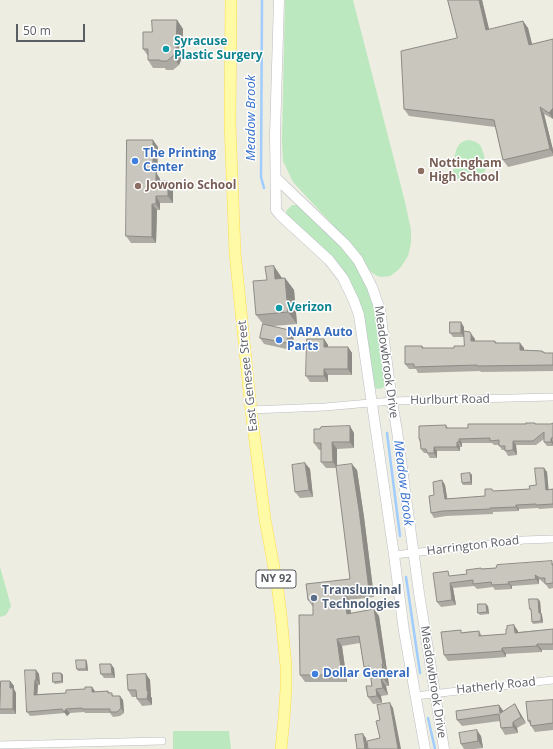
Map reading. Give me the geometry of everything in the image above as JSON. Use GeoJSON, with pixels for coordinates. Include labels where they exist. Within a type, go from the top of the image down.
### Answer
{"type":"FeatureCollection","features":[{"type":"Feature","properties":{"kind":"main road","name":"East Genesee Street"},"geometry":{"type":"LineString","coordinates":[[231,0],[230,124],[235,253],[251,410],[265,518],[277,584],[286,666],[286,689],[281,749]]}},
{"type":"Feature","properties":{"kind":"street","name":"Meadowbrook Drive"},"geometry":{"type":"LineString","coordinates":[[279,0],[276,210],[280,216],[329,260],[343,278],[354,301],[360,322],[404,631],[425,749]]}},
{"type":"Feature","properties":{"kind":"street","name":"Meadowbrook Drive"},"geometry":{"type":"LineString","coordinates":[[276,178],[345,244],[358,260],[372,287],[380,310],[413,553],[444,749]]}},
{"type":"Feature","properties":{"kind":"street","name":"Hurlburt Road"},"geometry":{"type":"LineString","coordinates":[[251,410],[325,408],[392,401],[553,398]]}},
{"type":"Feature","properties":{"kind":"street","name":"Harrington Road"},"geometry":{"type":"LineString","coordinates":[[394,555],[553,538]]}},
{"type":"Feature","properties":{"kind":"street","name":"Hatherly Road"},"geometry":{"type":"LineString","coordinates":[[415,696],[553,680]]}},
{"type":"Feature","properties":{"kind":"street"},"geometry":{"type":"LineString","coordinates":[[0,745],[162,741]]}},
{"type":"Feature","properties":{"kind":"green space"},"geometry":{"type":"Polygon","coordinates":[[[285,0],[353,0],[411,230],[411,243],[408,256],[401,267],[390,276],[377,276],[371,272],[352,246],[293,182],[283,161],[282,141],[285,0]]]}},
{"type":"Feature","properties":{"kind":"green space"},"geometry":{"type":"Polygon","coordinates":[[[469,140],[480,145],[486,162],[486,169],[483,173],[456,179],[453,176],[455,153],[462,142],[469,140]]]}},
{"type":"Feature","properties":{"kind":"green space"},"geometry":{"type":"Polygon","coordinates":[[[292,205],[297,205],[319,224],[352,259],[361,273],[372,302],[376,318],[385,382],[383,388],[377,389],[374,387],[350,281],[333,257],[287,216],[287,210],[292,205]]]}},
{"type":"Feature","properties":{"kind":"green space"},"geometry":{"type":"Polygon","coordinates":[[[0,567],[11,606],[6,615],[0,617],[0,567]]]}},
{"type":"Feature","properties":{"kind":"green space"},"geometry":{"type":"Polygon","coordinates":[[[173,731],[229,731],[231,749],[173,749],[173,731]]]}},
{"type":"Feature","properties":{"kind":"building"},"geometry":{"type":"Polygon","coordinates":[[[448,0],[479,0],[486,30],[523,21],[529,45],[553,39],[553,108],[549,113],[540,107],[550,149],[503,160],[494,120],[404,109],[401,51],[457,38],[448,0]]]}},
{"type":"Feature","properties":{"kind":"building","name":"Syracuse Plastic Surgery"},"geometry":{"type":"Polygon","coordinates":[[[152,20],[177,20],[176,49],[173,56],[167,61],[148,60],[148,49],[143,49],[143,32],[152,32],[152,20]]]}},
{"type":"Feature","properties":{"kind":"building"},"geometry":{"type":"Polygon","coordinates":[[[127,140],[153,140],[153,172],[156,172],[156,181],[168,181],[168,196],[156,196],[156,204],[152,204],[152,237],[126,236],[127,140]]]}},
{"type":"Feature","properties":{"kind":"building"},"geometry":{"type":"Polygon","coordinates":[[[274,266],[275,279],[285,278],[288,312],[256,315],[253,281],[267,280],[265,267],[274,266]]]}},
{"type":"Feature","properties":{"kind":"building"},"geometry":{"type":"Polygon","coordinates":[[[450,322],[461,322],[461,333],[450,333],[450,322]]]}},
{"type":"Feature","properties":{"kind":"building"},"geometry":{"type":"Polygon","coordinates":[[[263,324],[289,330],[287,343],[260,338],[263,324]]]}},
{"type":"Feature","properties":{"kind":"building"},"geometry":{"type":"Polygon","coordinates":[[[464,331],[470,332],[471,341],[520,343],[520,350],[553,353],[553,365],[414,367],[414,364],[405,364],[405,346],[422,346],[422,348],[454,348],[454,346],[464,346],[464,331]]]}},
{"type":"Feature","properties":{"kind":"building"},"geometry":{"type":"Polygon","coordinates":[[[307,339],[324,339],[324,347],[348,347],[348,369],[324,369],[324,376],[306,376],[307,339]]]}},
{"type":"Feature","properties":{"kind":"building"},"geometry":{"type":"Polygon","coordinates":[[[553,423],[553,438],[551,438],[551,442],[544,442],[544,432],[533,441],[513,441],[513,450],[505,451],[505,446],[499,446],[499,440],[490,441],[490,438],[459,439],[459,442],[457,442],[457,447],[434,447],[434,453],[427,453],[426,449],[421,449],[419,439],[419,426],[446,425],[446,428],[468,428],[468,424],[553,423]]]}},
{"type":"Feature","properties":{"kind":"building"},"geometry":{"type":"Polygon","coordinates":[[[350,426],[350,442],[332,442],[333,462],[321,462],[321,443],[314,443],[314,429],[320,429],[321,427],[350,426]]]}},
{"type":"Feature","properties":{"kind":"building"},"geometry":{"type":"Polygon","coordinates":[[[305,463],[309,490],[295,492],[292,465],[305,463]]]}},
{"type":"Feature","properties":{"kind":"building"},"geometry":{"type":"Polygon","coordinates":[[[352,464],[369,590],[344,593],[347,614],[374,609],[383,664],[384,679],[381,679],[383,688],[376,689],[377,696],[368,697],[366,686],[372,686],[369,666],[364,667],[359,636],[337,639],[342,675],[300,675],[299,615],[313,615],[313,599],[308,600],[306,584],[350,579],[336,466],[352,464]]]}},
{"type":"Feature","properties":{"kind":"building"},"geometry":{"type":"Polygon","coordinates":[[[535,468],[544,468],[546,490],[553,489],[553,504],[516,505],[516,507],[431,513],[429,496],[434,495],[433,482],[442,480],[445,499],[485,496],[485,489],[492,489],[493,491],[530,489],[529,486],[536,485],[535,468]]]}},
{"type":"Feature","properties":{"kind":"building"},"geometry":{"type":"Polygon","coordinates":[[[470,473],[471,482],[462,483],[461,474],[470,473]]]}},
{"type":"Feature","properties":{"kind":"building"},"geometry":{"type":"Polygon","coordinates":[[[552,561],[553,583],[545,584],[545,578],[540,578],[535,575],[536,579],[508,582],[509,584],[492,585],[491,582],[473,584],[473,580],[450,583],[452,600],[437,602],[433,573],[448,571],[449,576],[467,574],[466,570],[496,568],[497,565],[552,561]]]}},
{"type":"Feature","properties":{"kind":"building"},"geometry":{"type":"Polygon","coordinates":[[[529,599],[538,599],[541,621],[532,622],[529,599]]]}},
{"type":"Feature","properties":{"kind":"building"},"geometry":{"type":"Polygon","coordinates":[[[478,604],[486,604],[487,612],[478,613],[478,604]]]}},
{"type":"Feature","properties":{"kind":"building"},"geometry":{"type":"Polygon","coordinates":[[[514,625],[515,633],[553,629],[553,644],[537,644],[537,646],[502,648],[502,651],[444,655],[441,632],[461,630],[461,633],[479,631],[479,636],[506,634],[507,626],[514,625]]]}},
{"type":"Feature","properties":{"kind":"building"},"geometry":{"type":"Polygon","coordinates":[[[76,660],[86,660],[86,669],[77,669],[76,660]]]}},
{"type":"Feature","properties":{"kind":"building"},"geometry":{"type":"Polygon","coordinates":[[[100,664],[111,664],[112,674],[101,674],[100,664]]]}},
{"type":"Feature","properties":{"kind":"building"},"geometry":{"type":"Polygon","coordinates":[[[25,670],[36,670],[34,695],[66,693],[66,690],[92,687],[92,692],[108,691],[108,693],[112,693],[112,696],[120,696],[121,708],[117,712],[110,712],[110,709],[82,708],[66,709],[64,712],[62,709],[27,712],[25,670]]]}},
{"type":"Feature","properties":{"kind":"building"},"geometry":{"type":"Polygon","coordinates":[[[53,673],[61,673],[62,681],[53,682],[53,673]]]}},
{"type":"Feature","properties":{"kind":"building"},"geometry":{"type":"Polygon","coordinates":[[[146,674],[148,692],[147,699],[137,699],[136,690],[128,690],[127,675],[146,674]]]}},
{"type":"Feature","properties":{"kind":"building"},"geometry":{"type":"Polygon","coordinates":[[[1,681],[10,681],[10,688],[13,688],[13,709],[0,709],[1,681]]]}},
{"type":"Feature","properties":{"kind":"building"},"geometry":{"type":"Polygon","coordinates":[[[553,700],[553,723],[531,726],[530,720],[528,721],[526,702],[553,700]]]}},
{"type":"Feature","properties":{"kind":"building"},"geometry":{"type":"Polygon","coordinates":[[[390,703],[398,749],[368,749],[367,741],[380,738],[376,721],[380,720],[377,705],[390,703]]]}},
{"type":"Feature","properties":{"kind":"building"},"geometry":{"type":"Polygon","coordinates":[[[515,704],[521,717],[513,722],[513,727],[501,728],[499,714],[457,720],[456,711],[499,705],[500,713],[515,704]]]}},
{"type":"Feature","properties":{"kind":"building"},"geometry":{"type":"Polygon","coordinates":[[[477,730],[478,741],[461,744],[459,733],[477,730]]]}},
{"type":"Feature","properties":{"kind":"building"},"geometry":{"type":"Polygon","coordinates":[[[363,734],[365,749],[357,749],[355,735],[363,734]]]}},
{"type":"Feature","properties":{"kind":"waterway","name":"Meadow Brook"},"geometry":{"type":"LineString","coordinates":[[262,0],[261,177],[264,188]]}},
{"type":"Feature","properties":{"kind":"waterway","name":"Meadow Brook"},"geometry":{"type":"LineString","coordinates":[[387,433],[400,536]]}},
{"type":"Feature","properties":{"kind":"waterway","name":"Meadow Brook"},"geometry":{"type":"LineString","coordinates":[[406,577],[420,673]]}},
{"type":"Feature","properties":{"kind":"waterway","name":"Meadow Brook"},"geometry":{"type":"LineString","coordinates":[[428,718],[435,749]]}},
{"type":"Feature","properties":{"kind":"place","name":"Syracuse Plastic Surgery"},"geometry":{"type":"Point","coordinates":[166,49]}},
{"type":"Feature","properties":{"kind":"place","name":"The Printing Center"},"geometry":{"type":"Point","coordinates":[135,161]}},
{"type":"Feature","properties":{"kind":"place","name":"Nottingham High School"},"geometry":{"type":"Point","coordinates":[421,171]}},
{"type":"Feature","properties":{"kind":"place","name":"Jowonio School"},"geometry":{"type":"Point","coordinates":[138,186]}},
{"type":"Feature","properties":{"kind":"place","name":"Verizon"},"geometry":{"type":"Point","coordinates":[279,308]}},
{"type":"Feature","properties":{"kind":"place","name":"NAPA Auto Parts"},"geometry":{"type":"Point","coordinates":[279,340]}},
{"type":"Feature","properties":{"kind":"place","name":"Transluminal Technologies"},"geometry":{"type":"Point","coordinates":[314,598]}},
{"type":"Feature","properties":{"kind":"place","name":"Dollar General"},"geometry":{"type":"Point","coordinates":[315,674]}}]}
